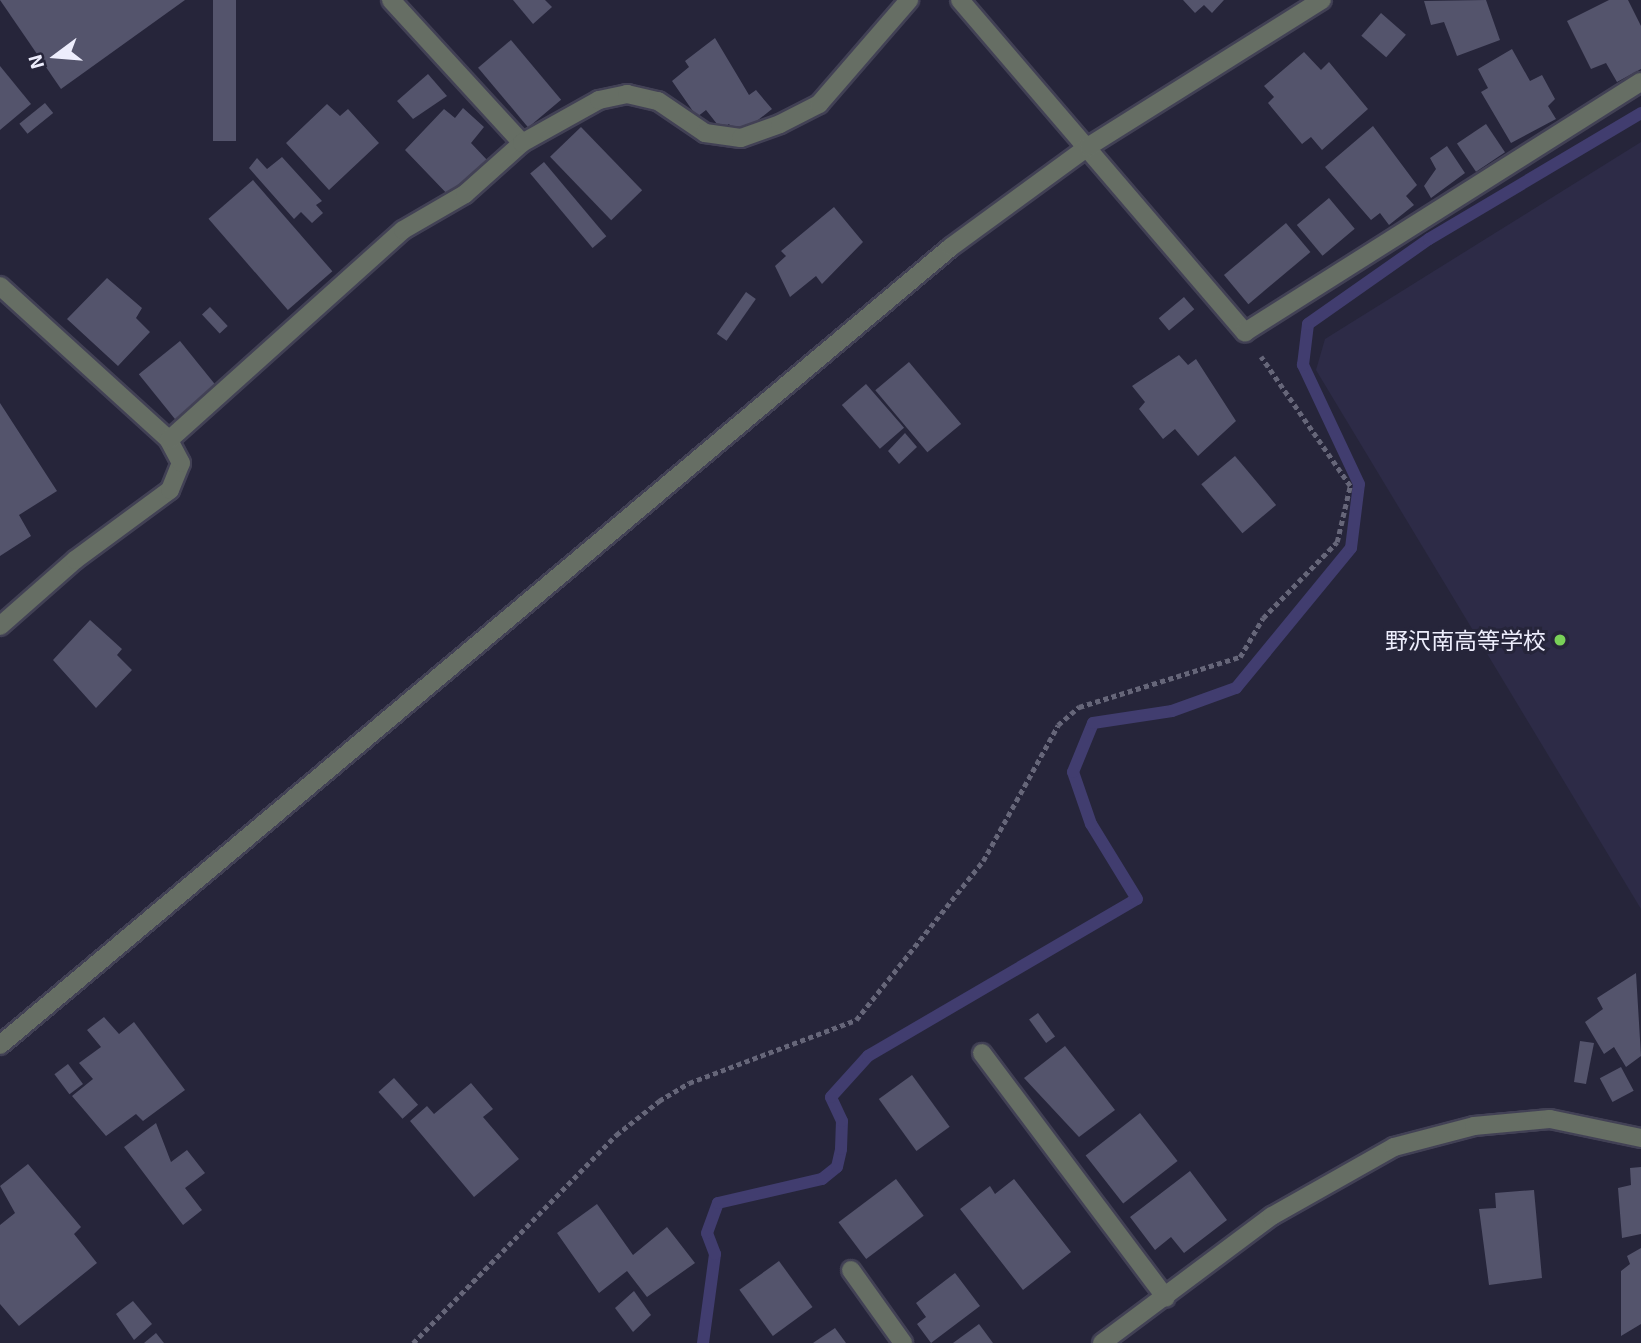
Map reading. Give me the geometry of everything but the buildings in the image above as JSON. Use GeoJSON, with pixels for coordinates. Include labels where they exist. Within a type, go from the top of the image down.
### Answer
{"type":"FeatureCollection","features":[{"type":"Feature","properties":{"kind":"street"},"geometry":{"type":"LineString","coordinates":[[391,0],[522,143]]}},
{"type":"Feature","properties":{"kind":"street"},"geometry":{"type":"LineString","coordinates":[[169,440],[403,230],[466,194],[522,143],[599,100],[627,94],[658,101],[705,133],[741,138],[780,124],[819,104],[909,0]]}},
{"type":"Feature","properties":{"kind":"street"},"geometry":{"type":"LineString","coordinates":[[960,0],[1090,146],[1245,332],[1641,82]]}},
{"type":"Feature","properties":{"kind":"street"},"geometry":{"type":"LineString","coordinates":[[0,1045],[951,247],[1090,146],[1322,0]]}},
{"type":"Feature","properties":{"kind":"street"},"geometry":{"type":"LineString","coordinates":[[0,286],[169,440],[181,463],[170,490],[75,560],[0,626]]}},
{"type":"Feature","properties":{"kind":"street"},"geometry":{"type":"LineString","coordinates":[[982,1053],[1167,1298]]}},
{"type":"Feature","properties":{"kind":"street"},"geometry":{"type":"LineString","coordinates":[[1102,1343],[1167,1298],[1272,1216],[1394,1147],[1474,1126],[1550,1119],[1641,1138]]}},
{"type":"Feature","properties":{"kind":"street"},"geometry":{"type":"LineString","coordinates":[[850,1270],[903,1343]]}},
{"type":"Feature","properties":{"kind":"path"},"geometry":{"type":"LineString","coordinates":[[413,1343],[616,1135],[659,1101],[689,1083],[856,1020],[983,860],[1058,725],[1079,707],[1240,657],[1264,618],[1337,542],[1350,486],[1245,332]]}},
{"type":"Feature","properties":{"kind":"shaded area","name":"野沢南高等学校"},"geometry":{"type":"Polygon","coordinates":[[[1641,142],[1641,909],[1316,370],[1325,339],[1641,142]]]}},
{"type":"Feature","properties":{"kind":"waterway"},"geometry":{"type":"LineString","coordinates":[[703,1343],[715,1254],[707,1233],[718,1203],[822,1179],[837,1167],[841,1149],[842,1121],[831,1097],[868,1056],[1137,899],[1091,824],[1073,772],[1093,723],[1172,711],[1236,688],[1351,548],[1359,484],[1303,365],[1308,324],[1429,239],[1641,113]]}},
{"type":"Feature","properties":{"kind":"place","name":"野沢南高等学校"},"geometry":{"type":"Point","coordinates":[1560,640]}}]}
